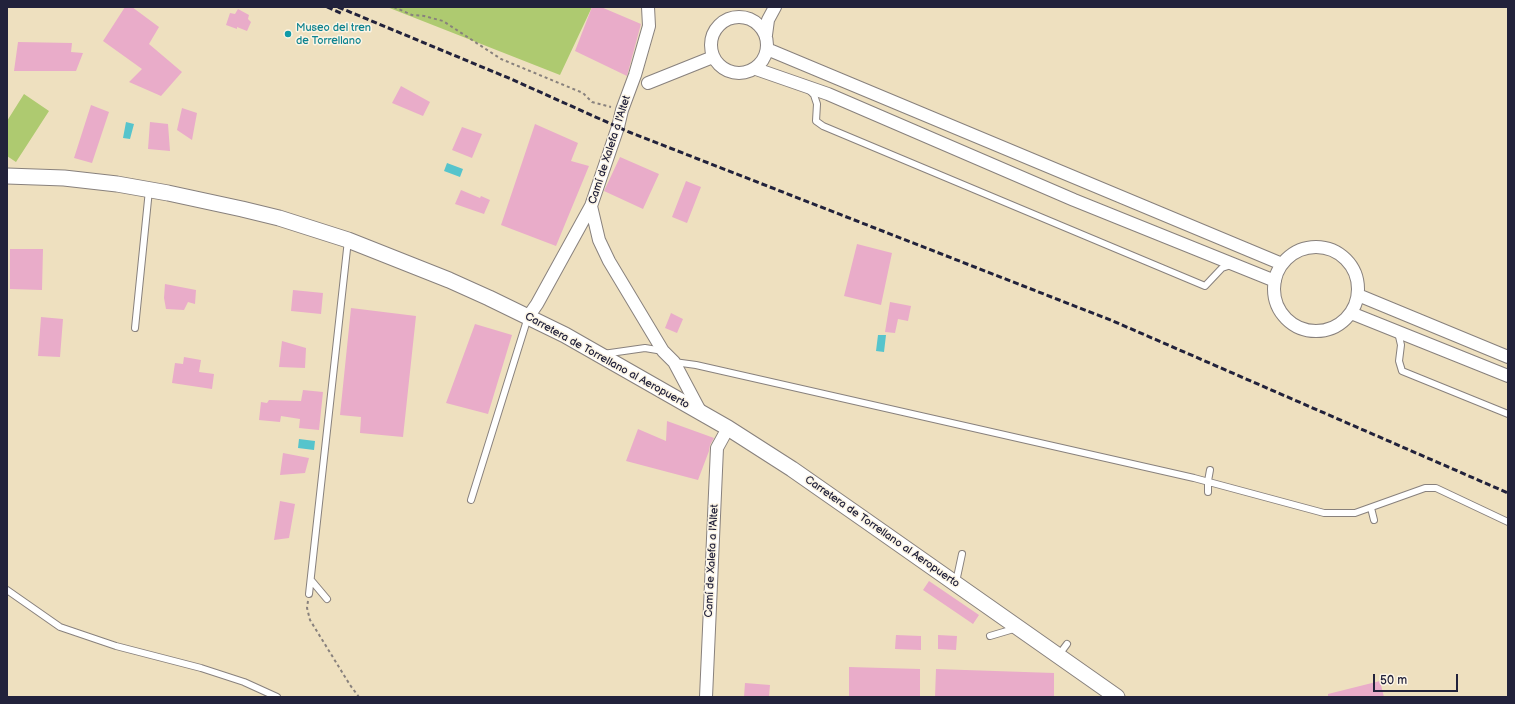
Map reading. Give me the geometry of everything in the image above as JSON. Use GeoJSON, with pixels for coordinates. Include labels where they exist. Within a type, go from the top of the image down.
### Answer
{"type":"FeatureCollection","features":[{"type":"Feature","properties":{"kind":"street","name":"Camí de Xalefa a l'Altet"},"geometry":{"type":"LineString","coordinates":[[648,7],[649,26],[635,75],[591,206],[599,240],[609,261],[663,351],[674,362],[700,411]]}},
{"type":"Feature","properties":{"kind":"street"},"geometry":{"type":"LineString","coordinates":[[736,17],[746,7]]}},
{"type":"Feature","properties":{"kind":"street"},"geometry":{"type":"LineString","coordinates":[[766,35],[761,27],[754,21],[736,17],[719,25],[711,42],[711,52],[721,67],[729,72],[738,74],[748,73],[756,69],[762,62],[767,49],[766,35],[768,20],[775,7]]}},
{"type":"Feature","properties":{"kind":"street"},"geometry":{"type":"LineString","coordinates":[[767,49],[1282,264]]}},
{"type":"Feature","properties":{"kind":"street"},"geometry":{"type":"LineString","coordinates":[[648,83],[713,56]]}},
{"type":"Feature","properties":{"kind":"street"},"geometry":{"type":"LineString","coordinates":[[756,69],[835,97],[1074,200],[1275,281]]}},
{"type":"Feature","properties":{"kind":"street","name":"Carretera de Torrellano al Aeropuerto"},"geometry":{"type":"LineString","coordinates":[[7,176],[64,178],[149,190],[279,218],[348,240],[449,280],[528,317],[565,335],[700,411],[792,469],[1018,628],[1062,650],[1117,697]]}},
{"type":"Feature","properties":{"kind":"street"},"geometry":{"type":"LineString","coordinates":[[528,317],[537,304],[591,206]]}},
{"type":"Feature","properties":{"kind":"street"},"geometry":{"type":"LineString","coordinates":[[1320,246],[1333,250],[1345,258],[1353,268],[1358,282],[1358,295],[1354,308],[1346,320],[1334,327],[1321,331],[1307,330],[1295,325],[1284,316],[1277,304],[1274,290],[1275,281],[1282,264],[1292,254],[1305,248],[1320,246]]}},
{"type":"Feature","properties":{"kind":"street"},"geometry":{"type":"LineString","coordinates":[[1358,295],[1508,357]]}},
{"type":"Feature","properties":{"kind":"street"},"geometry":{"type":"LineString","coordinates":[[1351,313],[1508,376]]}},
{"type":"Feature","properties":{"kind":"street","name":"Camí de Xalefa a l'Altet"},"geometry":{"type":"LineString","coordinates":[[706,697],[717,448],[728,428]]}},
{"type":"Feature","properties":{"kind":"lane"},"geometry":{"type":"LineString","coordinates":[[806,86],[814,95],[817,104],[816,121],[823,126],[1205,286],[1222,268],[1233,264]]}},
{"type":"Feature","properties":{"kind":"lane"},"geometry":{"type":"LineString","coordinates":[[135,328],[149,190]]}},
{"type":"Feature","properties":{"kind":"lane"},"geometry":{"type":"LineString","coordinates":[[309,594],[348,240]]}},
{"type":"Feature","properties":{"kind":"lane"},"geometry":{"type":"LineString","coordinates":[[471,500],[528,317]]}},
{"type":"Feature","properties":{"kind":"lane"},"geometry":{"type":"LineString","coordinates":[[1398,332],[1402,345],[1399,362],[1402,371],[1508,414]]}},
{"type":"Feature","properties":{"kind":"lane"},"geometry":{"type":"LineString","coordinates":[[600,355],[645,348],[663,351]]}},
{"type":"Feature","properties":{"kind":"lane"},"geometry":{"type":"LineString","coordinates":[[674,362],[704,367],[1208,481],[1324,513],[1355,513],[1425,488],[1436,488],[1508,522]]}},
{"type":"Feature","properties":{"kind":"lane"},"geometry":{"type":"LineString","coordinates":[[1208,492],[1210,470]]}},
{"type":"Feature","properties":{"kind":"lane"},"geometry":{"type":"LineString","coordinates":[[1371,508],[1374,520]]}},
{"type":"Feature","properties":{"kind":"lane"},"geometry":{"type":"LineString","coordinates":[[956,584],[962,554]]}},
{"type":"Feature","properties":{"kind":"lane"},"geometry":{"type":"LineString","coordinates":[[311,580],[327,599]]}},
{"type":"Feature","properties":{"kind":"lane"},"geometry":{"type":"LineString","coordinates":[[7,590],[60,627],[116,646],[209,670],[244,682],[276,697]]}},
{"type":"Feature","properties":{"kind":"lane"},"geometry":{"type":"LineString","coordinates":[[990,636],[1018,628]]}},
{"type":"Feature","properties":{"kind":"path"},"geometry":{"type":"LineString","coordinates":[[394,7],[412,15],[424,16],[443,21],[501,59],[583,93],[592,102],[622,110]]}},
{"type":"Feature","properties":{"kind":"path"},"geometry":{"type":"LineString","coordinates":[[309,594],[307,608],[310,620],[359,697]]}},
{"type":"Feature","properties":{"kind":"green space"},"geometry":{"type":"Polygon","coordinates":[[[387,7],[592,7],[560,75],[387,7]]]}},
{"type":"Feature","properties":{"kind":"green space"},"geometry":{"type":"Polygon","coordinates":[[[24,94],[49,111],[16,162],[7,156],[7,121],[24,94]]]}},
{"type":"Feature","properties":{"kind":"water"},"geometry":{"type":"Polygon","coordinates":[[[126,122],[134,124],[130,139],[123,138],[126,122]]]}},
{"type":"Feature","properties":{"kind":"water"},"geometry":{"type":"Polygon","coordinates":[[[447,163],[463,169],[460,177],[444,171],[447,163]]]}},
{"type":"Feature","properties":{"kind":"water"},"geometry":{"type":"Polygon","coordinates":[[[878,335],[886,335],[884,352],[876,351],[878,335]]]}},
{"type":"Feature","properties":{"kind":"water"},"geometry":{"type":"Polygon","coordinates":[[[299,439],[315,441],[314,450],[298,448],[299,439]]]}},
{"type":"Feature","properties":{"kind":"building"},"geometry":{"type":"Polygon","coordinates":[[[125,7],[132,7],[159,27],[149,44],[182,72],[161,96],[129,82],[142,69],[103,41],[125,7]]]}},
{"type":"Feature","properties":{"kind":"building"},"geometry":{"type":"Polygon","coordinates":[[[592,7],[601,7],[641,24],[627,76],[575,51],[592,7]]]}},
{"type":"Feature","properties":{"kind":"building"},"geometry":{"type":"Polygon","coordinates":[[[238,9],[249,15],[248,19],[251,22],[247,31],[226,25],[230,13],[235,14],[238,9]]]}},
{"type":"Feature","properties":{"kind":"building"},"geometry":{"type":"Polygon","coordinates":[[[18,42],[72,43],[71,52],[83,53],[76,71],[14,71],[18,42]]]}},
{"type":"Feature","properties":{"kind":"building"},"geometry":{"type":"Polygon","coordinates":[[[401,86],[430,102],[423,116],[392,103],[401,86]]]}},
{"type":"Feature","properties":{"kind":"building"},"geometry":{"type":"Polygon","coordinates":[[[91,105],[109,112],[92,163],[74,158],[91,105]]]}},
{"type":"Feature","properties":{"kind":"building"},"geometry":{"type":"Polygon","coordinates":[[[182,108],[197,113],[192,140],[177,130],[182,108]]]}},
{"type":"Feature","properties":{"kind":"building"},"geometry":{"type":"Polygon","coordinates":[[[150,122],[168,124],[170,151],[148,149],[150,122]]]}},
{"type":"Feature","properties":{"kind":"building"},"geometry":{"type":"Polygon","coordinates":[[[535,124],[578,143],[571,161],[589,166],[556,246],[501,225],[535,124]]]}},
{"type":"Feature","properties":{"kind":"building"},"geometry":{"type":"Polygon","coordinates":[[[462,127],[482,134],[472,158],[452,150],[462,127]]]}},
{"type":"Feature","properties":{"kind":"building"},"geometry":{"type":"Polygon","coordinates":[[[620,157],[659,174],[643,209],[604,191],[620,157]]]}},
{"type":"Feature","properties":{"kind":"building"},"geometry":{"type":"Polygon","coordinates":[[[686,181],[701,187],[687,223],[672,217],[686,181]]]}},
{"type":"Feature","properties":{"kind":"building"},"geometry":{"type":"Polygon","coordinates":[[[461,190],[480,198],[481,196],[490,200],[484,214],[455,204],[461,190]]]}},
{"type":"Feature","properties":{"kind":"building"},"geometry":{"type":"Polygon","coordinates":[[[857,244],[892,253],[881,305],[844,296],[857,244]]]}},
{"type":"Feature","properties":{"kind":"building"},"geometry":{"type":"Polygon","coordinates":[[[10,249],[43,249],[42,290],[10,289],[10,249]]]}},
{"type":"Feature","properties":{"kind":"building"},"geometry":{"type":"Polygon","coordinates":[[[165,284],[196,290],[195,304],[188,302],[184,310],[166,309],[164,298],[165,284]]]}},
{"type":"Feature","properties":{"kind":"building"},"geometry":{"type":"Polygon","coordinates":[[[293,290],[323,293],[321,314],[291,311],[293,290]]]}},
{"type":"Feature","properties":{"kind":"building"},"geometry":{"type":"Polygon","coordinates":[[[890,302],[911,306],[908,321],[898,319],[895,333],[885,332],[890,302]]]}},
{"type":"Feature","properties":{"kind":"building"},"geometry":{"type":"Polygon","coordinates":[[[351,308],[416,316],[403,437],[360,433],[361,417],[340,415],[351,308]]]}},
{"type":"Feature","properties":{"kind":"building"},"geometry":{"type":"Polygon","coordinates":[[[671,313],[683,319],[677,333],[665,328],[671,313]]]}},
{"type":"Feature","properties":{"kind":"building"},"geometry":{"type":"Polygon","coordinates":[[[41,317],[63,319],[60,357],[38,356],[41,317]]]}},
{"type":"Feature","properties":{"kind":"building"},"geometry":{"type":"Polygon","coordinates":[[[475,324],[512,335],[488,414],[446,403],[475,324]]]}},
{"type":"Feature","properties":{"kind":"building"},"geometry":{"type":"Polygon","coordinates":[[[282,341],[306,348],[305,368],[279,367],[282,341]]]}},
{"type":"Feature","properties":{"kind":"building"},"geometry":{"type":"Polygon","coordinates":[[[184,357],[201,360],[199,372],[214,374],[212,389],[172,383],[175,363],[183,364],[184,357]]]}},
{"type":"Feature","properties":{"kind":"building"},"geometry":{"type":"Polygon","coordinates":[[[303,390],[323,392],[319,430],[299,428],[300,419],[281,416],[280,422],[259,420],[261,402],[267,403],[269,400],[301,401],[303,390]]]}},
{"type":"Feature","properties":{"kind":"building"},"geometry":{"type":"Polygon","coordinates":[[[667,421],[714,438],[710,445],[698,480],[626,461],[638,429],[666,441],[667,421]]]}},
{"type":"Feature","properties":{"kind":"building"},"geometry":{"type":"Polygon","coordinates":[[[283,453],[309,458],[305,473],[280,475],[283,453]]]}},
{"type":"Feature","properties":{"kind":"building"},"geometry":{"type":"Polygon","coordinates":[[[280,501],[295,504],[289,538],[274,540],[280,501]]]}},
{"type":"Feature","properties":{"kind":"building"},"geometry":{"type":"Polygon","coordinates":[[[929,581],[979,615],[973,624],[923,590],[929,581]]]}},
{"type":"Feature","properties":{"kind":"building"},"geometry":{"type":"Polygon","coordinates":[[[896,635],[921,636],[921,650],[895,649],[896,635]]]}},
{"type":"Feature","properties":{"kind":"building"},"geometry":{"type":"Polygon","coordinates":[[[938,635],[957,636],[956,650],[938,649],[938,635]]]}},
{"type":"Feature","properties":{"kind":"building"},"geometry":{"type":"Polygon","coordinates":[[[849,667],[920,669],[920,697],[849,697],[849,667]]]}},
{"type":"Feature","properties":{"kind":"building"},"geometry":{"type":"Polygon","coordinates":[[[936,669],[1054,673],[1054,697],[935,697],[936,669]]]}},
{"type":"Feature","properties":{"kind":"building"},"geometry":{"type":"Polygon","coordinates":[[[1380,681],[1384,697],[1328,697],[1328,694],[1380,681]]]}},
{"type":"Feature","properties":{"kind":"building"},"geometry":{"type":"Polygon","coordinates":[[[745,683],[770,685],[769,697],[744,697],[745,683]]]}},
{"type":"Feature","properties":{"kind":"railway"},"geometry":{"type":"LineString","coordinates":[[327,7],[343,14]]}},
{"type":"Feature","properties":{"kind":"railway"},"geometry":{"type":"LineString","coordinates":[[338,7],[511,79],[629,132],[1113,321],[1508,493]]}},
{"type":"Feature","properties":{"kind":"place","name":"Museo del tren de Torrellano"},"geometry":{"type":"Point","coordinates":[288,34]}}]}
